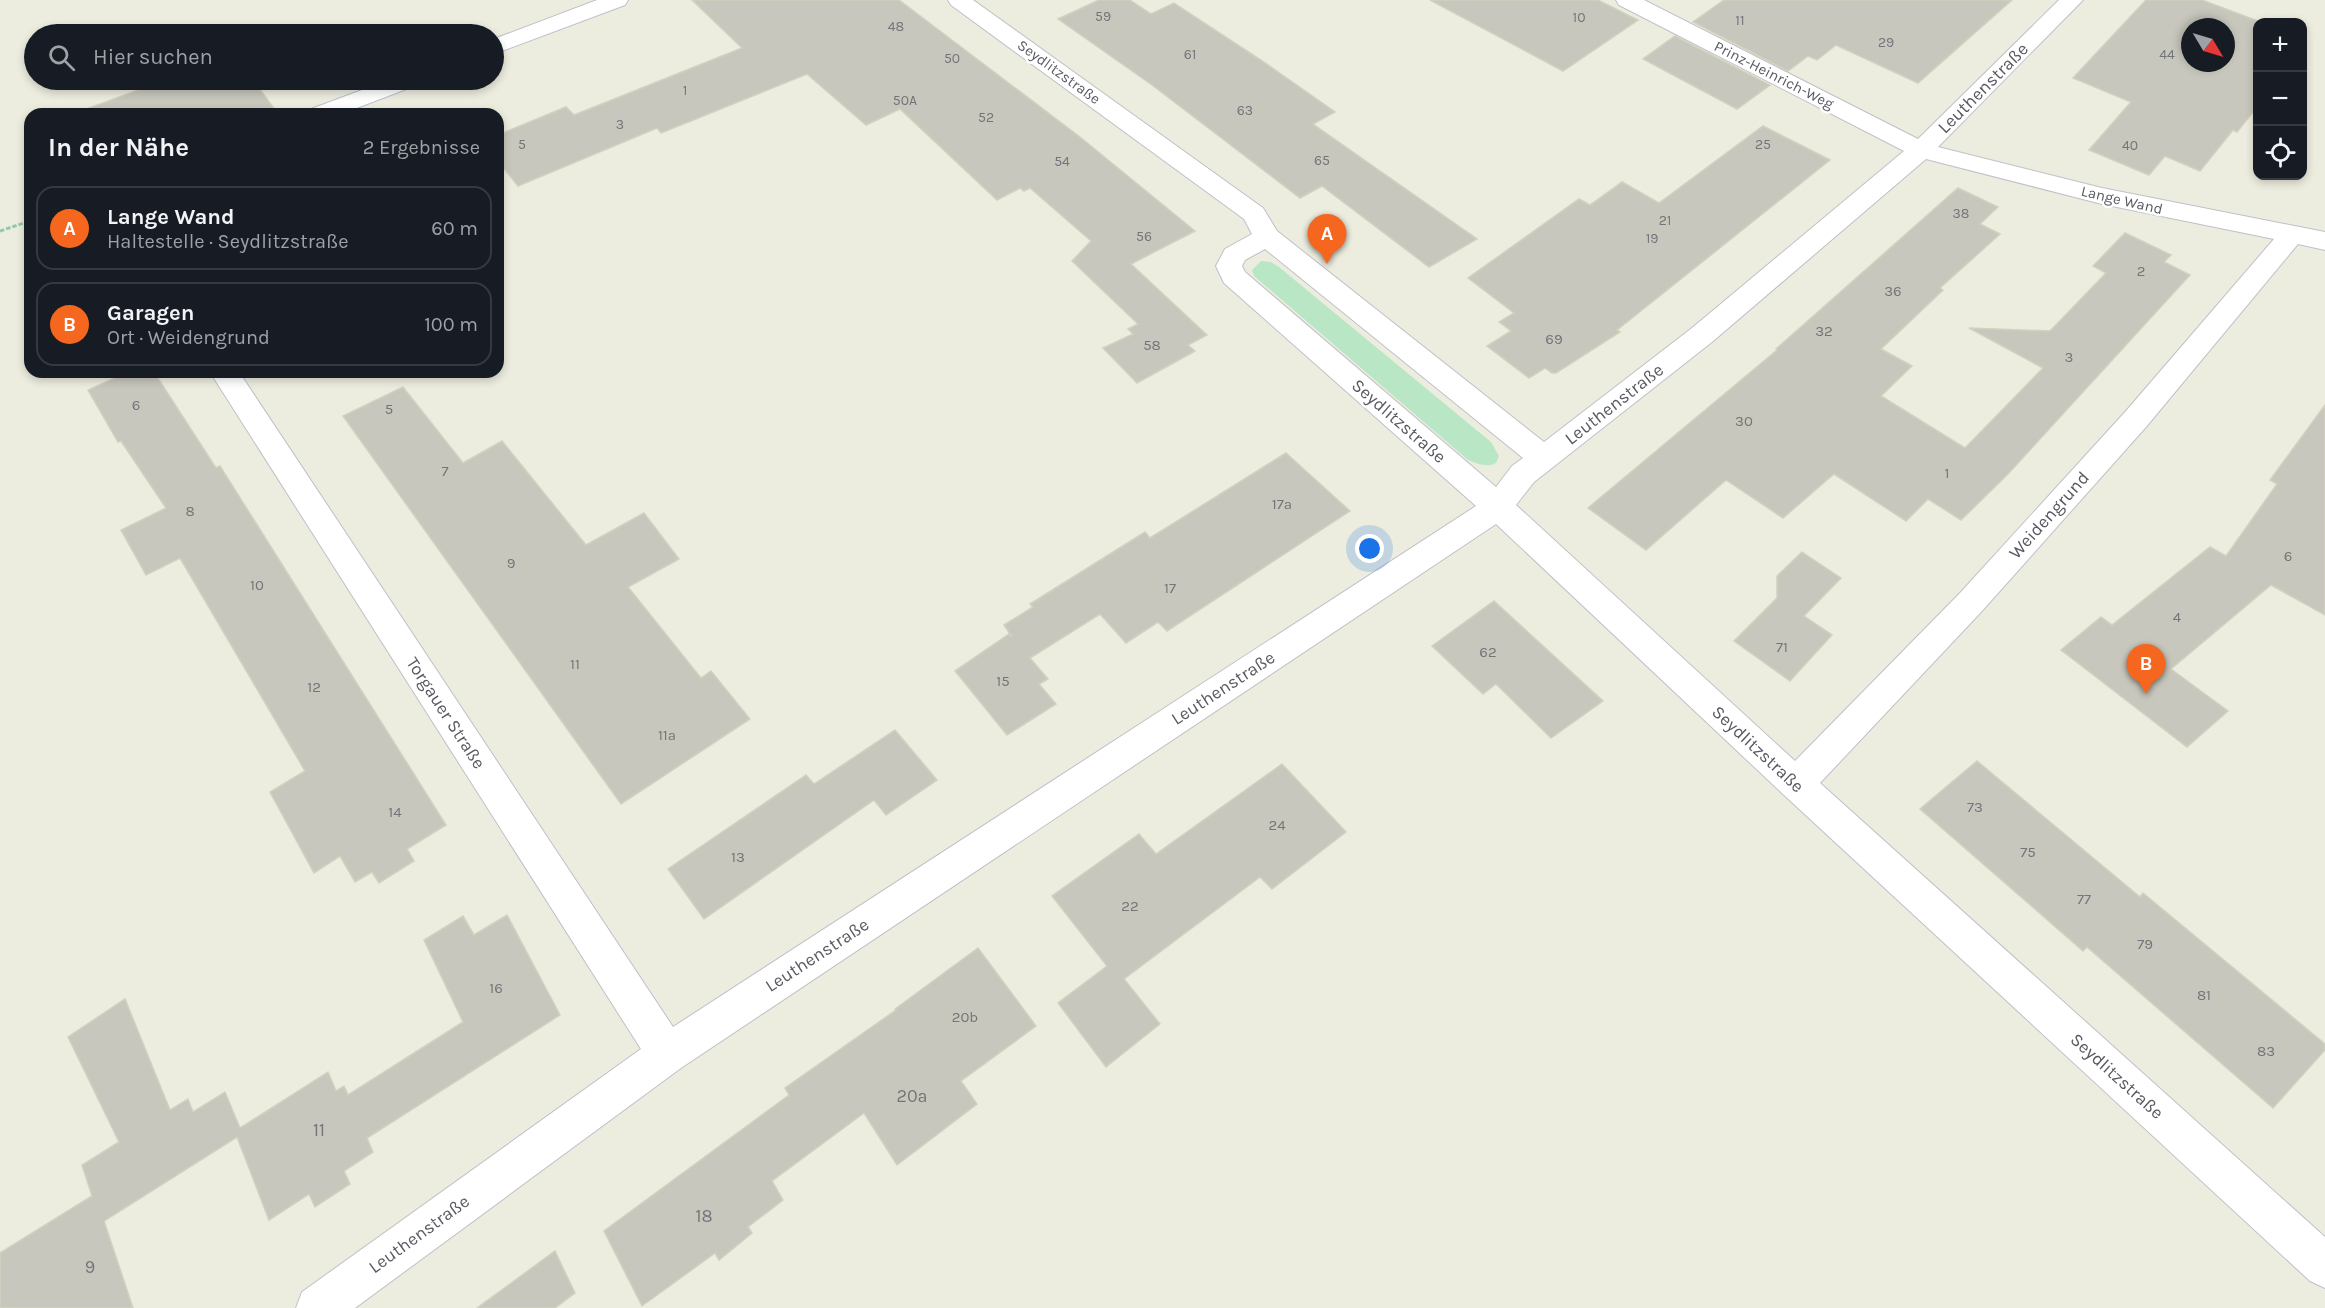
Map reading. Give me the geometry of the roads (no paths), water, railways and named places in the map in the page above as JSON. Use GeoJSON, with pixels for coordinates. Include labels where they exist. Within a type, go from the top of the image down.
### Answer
{"type":"FeatureCollection","features":[{"type":"Feature","properties":{"kind":"street"},"geometry":{"type":"LineString","coordinates":[[504,43],[617,0]]}},
{"type":"Feature","properties":{"kind":"street","name":"Seydlitzstraße"},"geometry":{"type":"LineString","coordinates":[[960,0],[1254,214],[1267,237],[1544,458]]}},
{"type":"Feature","properties":{"kind":"street","name":"Prinz-Heinrich-Weg"},"geometry":{"type":"LineString","coordinates":[[1627,0],[1921,150]]}},
{"type":"Feature","properties":{"kind":"street","name":"Leuthenstraße"},"geometry":{"type":"LineString","coordinates":[[318,1308],[667,1054],[1498,507],[1523,474],[1702,335],[1921,150],[2072,0]]}},
{"type":"Feature","properties":{"kind":"street"},"geometry":{"type":"LineString","coordinates":[[335,108],[383,90]]}},
{"type":"Feature","properties":{"kind":"street","name":"Lange Wand"},"geometry":{"type":"LineString","coordinates":[[1921,150],[2102,196],[2325,242]]}},
{"type":"Feature","properties":{"kind":"street","name":"Weidengrund"},"geometry":{"type":"LineString","coordinates":[[1796,784],[2018,550],[2136,419],[2291,236]]}},
{"type":"Feature","properties":{"kind":"street","name":"Seydlitzstraße"},"geometry":{"type":"LineString","coordinates":[[1267,237],[1234,255],[1229,266],[1233,277],[1498,507],[1796,784],[2325,1266]]}},
{"type":"Feature","properties":{"kind":"street","name":"Torgauer Straße"},"geometry":{"type":"LineString","coordinates":[[228,378],[667,1054]]}},
{"type":"Feature","properties":{"kind":"place","name":"Lange Wand"},"geometry":{"type":"Point","coordinates":[1327,264]}},
{"type":"Feature","properties":{"kind":"place","name":"Garagen"},"geometry":{"type":"Point","coordinates":[2146,694]}}]}
